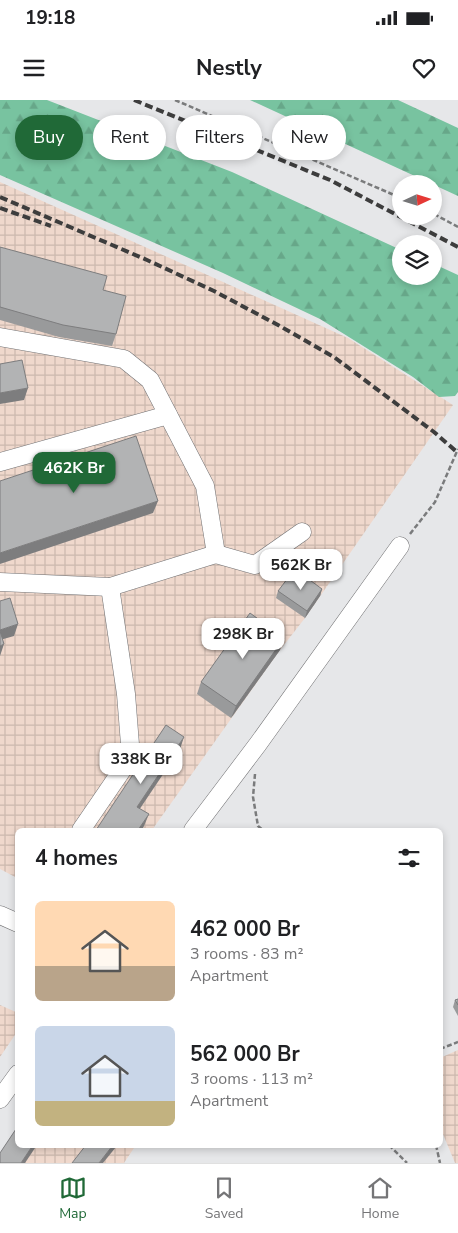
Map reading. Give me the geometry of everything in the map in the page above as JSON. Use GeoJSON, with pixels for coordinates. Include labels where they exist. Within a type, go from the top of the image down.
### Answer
{"type":"FeatureCollection","features":[{"type":"Feature","properties":{"kind":"street"},"geometry":{"type":"LineString","coordinates":[[0,337],[124,359],[150,380],[205,486],[216,554]]}},
{"type":"Feature","properties":{"kind":"street"},"geometry":{"type":"LineString","coordinates":[[0,462],[168,415]]}},
{"type":"Feature","properties":{"kind":"street"},"geometry":{"type":"LineString","coordinates":[[0,582],[110,587],[216,554],[255,565],[302,532]]}},
{"type":"Feature","properties":{"kind":"street"},"geometry":{"type":"LineString","coordinates":[[195,828],[400,546]]}},
{"type":"Feature","properties":{"kind":"street"},"geometry":{"type":"LineString","coordinates":[[82,828],[131,757],[126,694],[110,587]]}},
{"type":"Feature","properties":{"kind":"street"},"geometry":{"type":"LineString","coordinates":[[0,915],[15,922]]}},
{"type":"Feature","properties":{"kind":"street"},"geometry":{"type":"LineString","coordinates":[[0,1099],[15,1078]]}},
{"type":"Feature","properties":{"kind":"path"},"geometry":{"type":"LineString","coordinates":[[175,100],[392,194]]}},
{"type":"Feature","properties":{"kind":"path"},"geometry":{"type":"LineString","coordinates":[[442,218],[458,227]]}},
{"type":"Feature","properties":{"kind":"path"},"geometry":{"type":"LineString","coordinates":[[400,546],[435,502],[458,449]]}},
{"type":"Feature","properties":{"kind":"path"},"geometry":{"type":"LineString","coordinates":[[256,771],[253,797],[258,826],[260,828]]}},
{"type":"Feature","properties":{"kind":"path"},"geometry":{"type":"LineString","coordinates":[[443,1048],[458,1042]]}},
{"type":"Feature","properties":{"kind":"path"},"geometry":{"type":"LineString","coordinates":[[392,1148],[406,1163]]}},
{"type":"Feature","properties":{"kind":"path"},"geometry":{"type":"LineString","coordinates":[[437,1148],[440,1163]]}},
{"type":"Feature","properties":{"kind":"shaded area"},"geometry":{"type":"Polygon","coordinates":[[[0,182],[348,338],[453,405],[305,618],[280,650],[153,828],[15,828],[15,877],[0,869],[0,182]]]}},
{"type":"Feature","properties":{"kind":"shaded area"},"geometry":{"type":"Polygon","coordinates":[[[0,1005],[15,1012],[15,1035],[0,1057],[0,1005]]]}},
{"type":"Feature","properties":{"kind":"shaded area"},"geometry":{"type":"Polygon","coordinates":[[[458,1050],[458,1163],[455,1163],[443,1134],[443,1057],[458,1050]]]}},
{"type":"Feature","properties":{"kind":"shaded area"},"geometry":{"type":"Polygon","coordinates":[[[15,1148],[134,1148],[124,1163],[0,1163],[15,1148]]]}},
{"type":"Feature","properties":{"kind":"green space"},"geometry":{"type":"Polygon","coordinates":[[[0,100],[47,100],[93,118],[93,160],[166,160],[166,146],[176,150],[176,160],[201,160],[232,172],[392,246],[392,285],[442,285],[442,268],[458,275],[458,392],[455,396],[439,397],[413,377],[320,319],[223,273],[0,175],[0,100]]]}},
{"type":"Feature","properties":{"kind":"green space"},"geometry":{"type":"Polygon","coordinates":[[[250,100],[398,100],[458,128],[458,196],[442,189],[442,175],[412,175],[346,144],[346,115],[282,115],[250,100]]]}},
{"type":"Feature","properties":{"kind":"building"},"geometry":{"type":"Polygon","coordinates":[[[0,247],[107,276],[103,290],[126,296],[116,334],[63,325],[0,307],[0,247]]]}},
{"type":"Feature","properties":{"kind":"building"},"geometry":{"type":"Polygon","coordinates":[[[22,360],[28,388],[0,393],[0,364],[22,360]]]}},
{"type":"Feature","properties":{"kind":"building"},"geometry":{"type":"Polygon","coordinates":[[[136,436],[158,501],[0,553],[0,481],[136,436]]]}},
{"type":"Feature","properties":{"kind":"building"},"geometry":{"type":"Polygon","coordinates":[[[299,572],[322,589],[307,611],[278,591],[288,578],[293,581],[299,572]]]}},
{"type":"Feature","properties":{"kind":"building"},"geometry":{"type":"Polygon","coordinates":[[[10,598],[18,624],[0,630],[0,601],[10,598]]]}},
{"type":"Feature","properties":{"kind":"building"},"geometry":{"type":"Polygon","coordinates":[[[250,613],[284,638],[236,706],[201,682],[250,613]]]}},
{"type":"Feature","properties":{"kind":"building"},"geometry":{"type":"Polygon","coordinates":[[[0,631],[4,644],[0,646],[0,631]]]}},
{"type":"Feature","properties":{"kind":"building"},"geometry":{"type":"Polygon","coordinates":[[[166,725],[184,737],[137,807],[149,814],[139,828],[97,828],[166,725]]]}},
{"type":"Feature","properties":{"kind":"building"},"geometry":{"type":"Polygon","coordinates":[[[15,1130],[15,1148],[31,1148],[21,1163],[0,1163],[0,1153],[15,1130]]]}},
{"type":"Feature","properties":{"kind":"building"},"geometry":{"type":"Polygon","coordinates":[[[84,1148],[111,1148],[99,1163],[72,1163],[84,1148]]]}},
{"type":"Feature","properties":{"kind":"railway"},"geometry":{"type":"LineString","coordinates":[[134,100],[330,180],[458,247]]}},
{"type":"Feature","properties":{"kind":"railway"},"geometry":{"type":"LineString","coordinates":[[0,197],[147,260],[214,291],[278,325],[334,357],[434,432],[458,453]]}},
{"type":"Feature","properties":{"kind":"railway"},"geometry":{"type":"LineString","coordinates":[[0,208],[51,226]]}}]}
